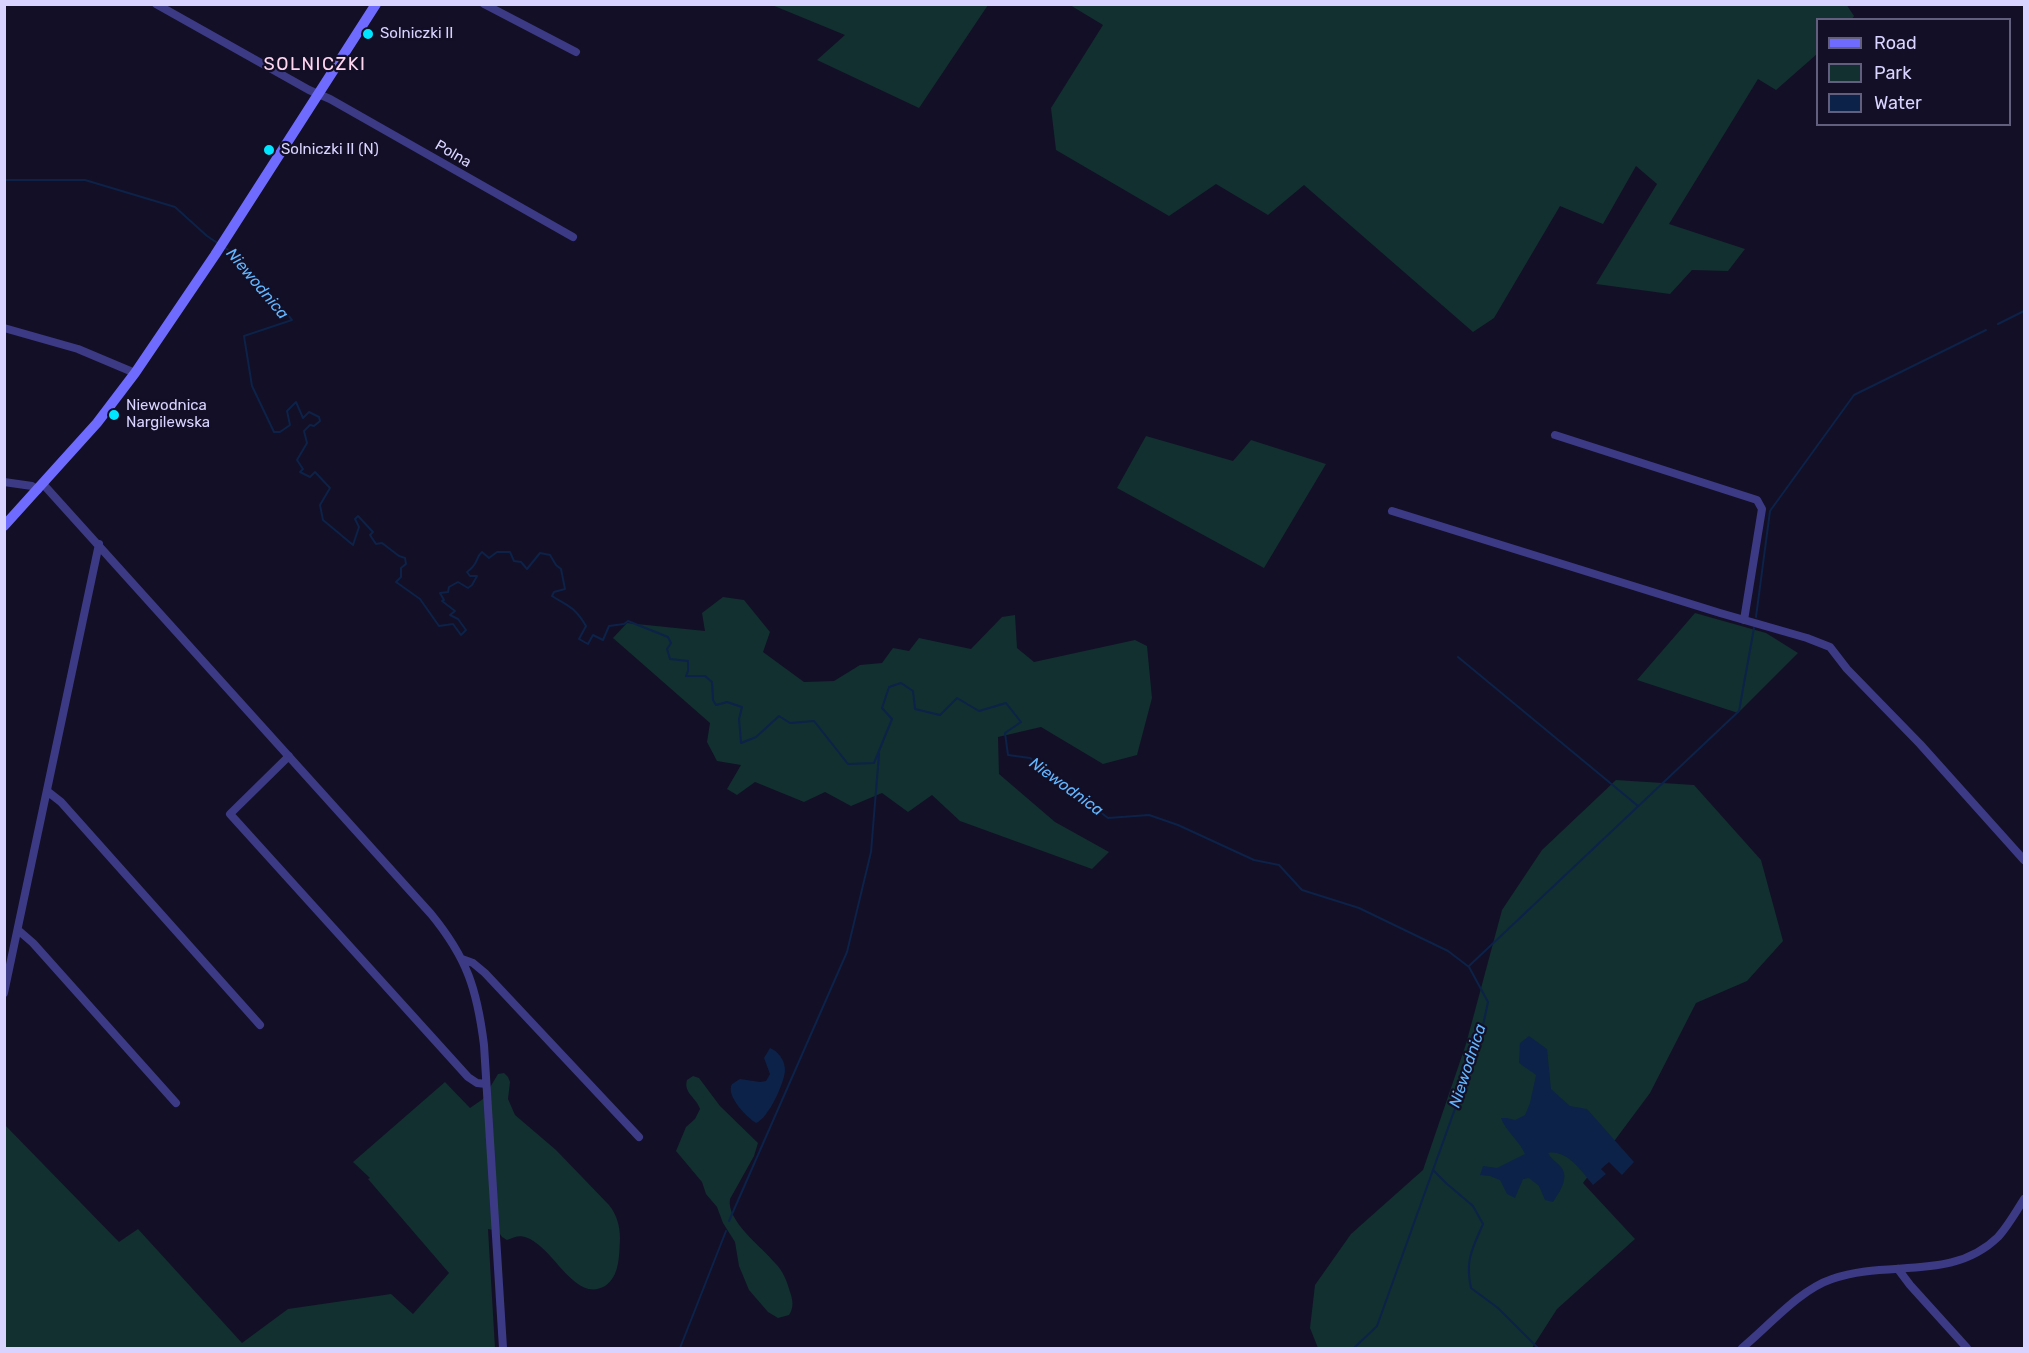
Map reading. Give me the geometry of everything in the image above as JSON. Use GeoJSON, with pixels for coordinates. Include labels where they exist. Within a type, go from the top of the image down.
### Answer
{"type":"FeatureCollection","features":[{"type":"Feature","properties":{"kind":"street","name":"Polna"},"geometry":{"type":"LineString","coordinates":[[156,4],[573,237]]}},
{"type":"Feature","properties":{"kind":"street"},"geometry":{"type":"LineString","coordinates":[[4,526],[98,423],[135,374],[227,237],[376,4]]}},
{"type":"Feature","properties":{"kind":"street"},"geometry":{"type":"LineString","coordinates":[[484,4],[576,52]]}},
{"type":"Feature","properties":{"kind":"street"},"geometry":{"type":"LineString","coordinates":[[4,328],[78,349],[135,374]]}},
{"type":"Feature","properties":{"kind":"street"},"geometry":{"type":"LineString","coordinates":[[1555,435],[1757,500],[1762,509],[1744,620]]}},
{"type":"Feature","properties":{"kind":"street"},"geometry":{"type":"LineString","coordinates":[[4,482],[40,487],[99,544],[450,938],[462,959],[479,1008],[503,1348]]}},
{"type":"Feature","properties":{"kind":"street"},"geometry":{"type":"LineString","coordinates":[[1392,511],[1807,638],[1830,648],[1854,677],[1920,744],[2025,860]]}},
{"type":"Feature","properties":{"kind":"street"},"geometry":{"type":"LineString","coordinates":[[4,993],[99,544]]}},
{"type":"Feature","properties":{"kind":"street"},"geometry":{"type":"LineString","coordinates":[[290,756],[230,814],[468,1077],[477,1083],[486,1084]]}},
{"type":"Feature","properties":{"kind":"street"},"geometry":{"type":"LineString","coordinates":[[47,791],[61,802],[260,1025]]}},
{"type":"Feature","properties":{"kind":"street"},"geometry":{"type":"LineString","coordinates":[[18,930],[33,943],[176,1103]]}},
{"type":"Feature","properties":{"kind":"street"},"geometry":{"type":"LineString","coordinates":[[462,959],[473,963],[485,973],[639,1137]]}},
{"type":"Feature","properties":{"kind":"street"},"geometry":{"type":"LineString","coordinates":[[1742,1348],[1802,1296],[1833,1278],[1860,1272],[1926,1268],[1953,1263],[1968,1257],[1986,1247],[1999,1236],[2025,1199]]}},
{"type":"Feature","properties":{"kind":"street"},"geometry":{"type":"LineString","coordinates":[[1898,1269],[1967,1348]]}},
{"type":"Feature","properties":{"kind":"green space"},"geometry":{"type":"Polygon","coordinates":[[[988,4],[919,108],[817,60],[845,35],[772,5],[988,4]]]}},
{"type":"Feature","properties":{"kind":"green space"},"geometry":{"type":"Polygon","coordinates":[[[1846,4],[1854,16],[1853,18],[1816,18],[1816,55],[1776,90],[1758,79],[1669,224],[1745,249],[1728,271],[1692,270],[1670,294],[1596,284],[1657,184],[1636,166],[1603,224],[1560,206],[1494,318],[1473,332],[1304,185],[1268,215],[1216,184],[1169,216],[1056,150],[1051,108],[1103,25],[1070,5],[1846,4]]]}},
{"type":"Feature","properties":{"kind":"green space"},"geometry":{"type":"Polygon","coordinates":[[[1146,436],[1233,461],[1251,440],[1326,464],[1264,568],[1117,488],[1146,436]]]}},
{"type":"Feature","properties":{"kind":"green space"},"geometry":{"type":"Polygon","coordinates":[[[723,597],[744,600],[770,632],[763,652],[804,682],[834,681],[860,665],[882,663],[893,648],[909,651],[919,638],[971,649],[1002,617],[1015,615],[1017,648],[1034,662],[1135,640],[1147,646],[1152,698],[1137,755],[1103,764],[1041,727],[998,737],[999,774],[1055,822],[1109,852],[1092,869],[960,821],[932,795],[908,812],[882,793],[851,806],[825,792],[804,802],[755,782],[737,795],[727,789],[741,765],[717,761],[707,742],[710,723],[613,638],[627,623],[705,631],[702,613],[723,597]]]}},
{"type":"Feature","properties":{"kind":"green space"},"geometry":{"type":"Polygon","coordinates":[[[1695,613],[1766,633],[1798,653],[1738,713],[1637,680],[1695,613]]]}},
{"type":"Feature","properties":{"kind":"green space"},"geometry":{"type":"Polygon","coordinates":[[[1616,780],[1694,785],[1761,860],[1783,941],[1747,981],[1696,1003],[1650,1093],[1583,1183],[1635,1239],[1557,1309],[1532,1348],[1318,1348],[1310,1328],[1315,1285],[1351,1234],[1423,1170],[1466,1044],[1502,910],[1542,850],[1616,780]]]}},
{"type":"Feature","properties":{"kind":"green space"},"geometry":{"type":"Polygon","coordinates":[[[504,1073],[510,1082],[508,1099],[515,1115],[556,1150],[609,1205],[618,1221],[620,1239],[618,1265],[614,1277],[605,1286],[594,1289],[584,1287],[574,1281],[535,1242],[522,1236],[507,1240],[498,1231],[488,1229],[495,1348],[5,1348],[4,1124],[119,1242],[138,1229],[242,1343],[288,1309],[391,1294],[413,1314],[449,1273],[368,1179],[370,1178],[353,1162],[445,1082],[470,1108],[483,1099],[498,1074],[504,1073]]]}},
{"type":"Feature","properties":{"kind":"green space"},"geometry":{"type":"Polygon","coordinates":[[[693,1076],[699,1078],[720,1106],[758,1143],[754,1156],[730,1199],[730,1207],[739,1225],[782,1273],[788,1284],[792,1301],[792,1310],[789,1315],[778,1318],[768,1312],[749,1290],[739,1266],[735,1242],[723,1223],[717,1207],[706,1194],[702,1182],[676,1151],[686,1127],[695,1119],[700,1109],[686,1085],[687,1080],[693,1076]]]}},
{"type":"Feature","properties":{"kind":"water"},"geometry":{"type":"Polygon","coordinates":[[[1529,1036],[1547,1049],[1551,1089],[1570,1106],[1587,1109],[1634,1162],[1622,1175],[1609,1162],[1601,1169],[1606,1174],[1593,1185],[1568,1158],[1562,1154],[1548,1153],[1561,1167],[1564,1176],[1563,1185],[1553,1202],[1545,1200],[1539,1186],[1529,1178],[1523,1179],[1515,1198],[1507,1194],[1500,1180],[1480,1175],[1483,1166],[1497,1168],[1525,1154],[1501,1118],[1515,1120],[1525,1115],[1530,1103],[1536,1075],[1519,1063],[1520,1043],[1529,1036]]]}},
{"type":"Feature","properties":{"kind":"water"},"geometry":{"type":"Polygon","coordinates":[[[770,1048],[782,1059],[785,1066],[784,1076],[766,1115],[756,1123],[738,1106],[731,1089],[732,1084],[740,1079],[766,1081],[770,1074],[764,1058],[770,1048]]]}},
{"type":"Feature","properties":{"kind":"waterway","name":"Niewodnica"},"geometry":{"type":"LineString","coordinates":[[4,180],[85,180],[175,207],[219,244]]}},
{"type":"Feature","properties":{"kind":"waterway","name":"Niewodnica"},"geometry":{"type":"LineString","coordinates":[[224,247],[269,290],[292,320],[244,336],[252,386],[274,432],[280,432],[290,425],[287,411],[296,402],[303,418],[309,412],[319,417],[320,421],[314,426],[310,425],[304,431],[307,443],[297,460],[303,469],[300,472],[310,477],[315,472],[330,488],[320,505],[323,520],[353,545],[359,527],[355,519],[358,516],[373,532],[370,535],[376,544],[382,543],[405,558],[406,564],[401,568],[401,577],[396,582],[420,599],[439,626],[453,624],[461,635],[466,630],[458,619],[450,615],[455,611],[442,601],[444,600],[440,593],[448,592],[449,587],[458,582],[468,588],[472,585],[477,576],[470,576],[467,572],[482,552],[489,558],[497,552],[510,552],[514,561],[521,562],[527,569],[540,553],[550,555],[561,569],[565,589],[554,592],[552,596],[571,608],[586,626],[579,639],[588,644],[593,635],[603,640],[609,626],[624,624],[628,621],[668,637],[671,643],[667,649],[670,659],[688,661],[686,676],[705,676],[712,682],[713,700],[716,705],[727,702],[742,707],[739,719],[741,743],[756,737],[779,716],[790,723],[814,721],[848,764],[874,763],[892,719],[882,708],[889,687],[901,683],[913,691],[915,709],[940,715],[957,698],[979,711],[1006,703],[1021,722],[1005,733],[1008,755],[1030,758],[1108,818],[1149,815],[1178,825],[1254,860],[1279,865],[1302,890],[1359,908],[1448,951],[1469,967],[1488,1002],[1480,1039],[1377,1326],[1354,1348]]}},
{"type":"Feature","properties":{"kind":"waterway"},"geometry":{"type":"LineString","coordinates":[[1998,324],[2024,311]]}},
{"type":"Feature","properties":{"kind":"waterway"},"geometry":{"type":"LineString","coordinates":[[1756,617],[1770,511],[1854,395],[1986,330]]}},
{"type":"Feature","properties":{"kind":"waterway"},"geometry":{"type":"LineString","coordinates":[[1469,966],[1739,711],[1754,628]]}},
{"type":"Feature","properties":{"kind":"waterway"},"geometry":{"type":"LineString","coordinates":[[1458,657],[1638,806]]}},
{"type":"Feature","properties":{"kind":"waterway"},"geometry":{"type":"LineString","coordinates":[[729,1221],[847,952],[871,852],[879,754]]}},
{"type":"Feature","properties":{"kind":"waterway"},"geometry":{"type":"LineString","coordinates":[[1433,1170],[1473,1206],[1483,1224],[1469,1262],[1471,1288],[1498,1308],[1538,1348]]}},
{"type":"Feature","properties":{"kind":"waterway"},"geometry":{"type":"LineString","coordinates":[[680,1348],[726,1231]]}},
{"type":"Feature","properties":{"kind":"place","name":"Solniczki II"},"geometry":{"type":"Point","coordinates":[368,34]}},
{"type":"Feature","properties":{"kind":"place","name":"Solniczki II (N)"},"geometry":{"type":"Point","coordinates":[269,150]}},
{"type":"Feature","properties":{"kind":"place","name":"Niewodnica Nargilewska"},"geometry":{"type":"Point","coordinates":[114,415]}},
{"type":"Feature","properties":{"kind":"district","name":"SOLNICZKI"},"geometry":{"type":"Point","coordinates":[315,65]}}]}
